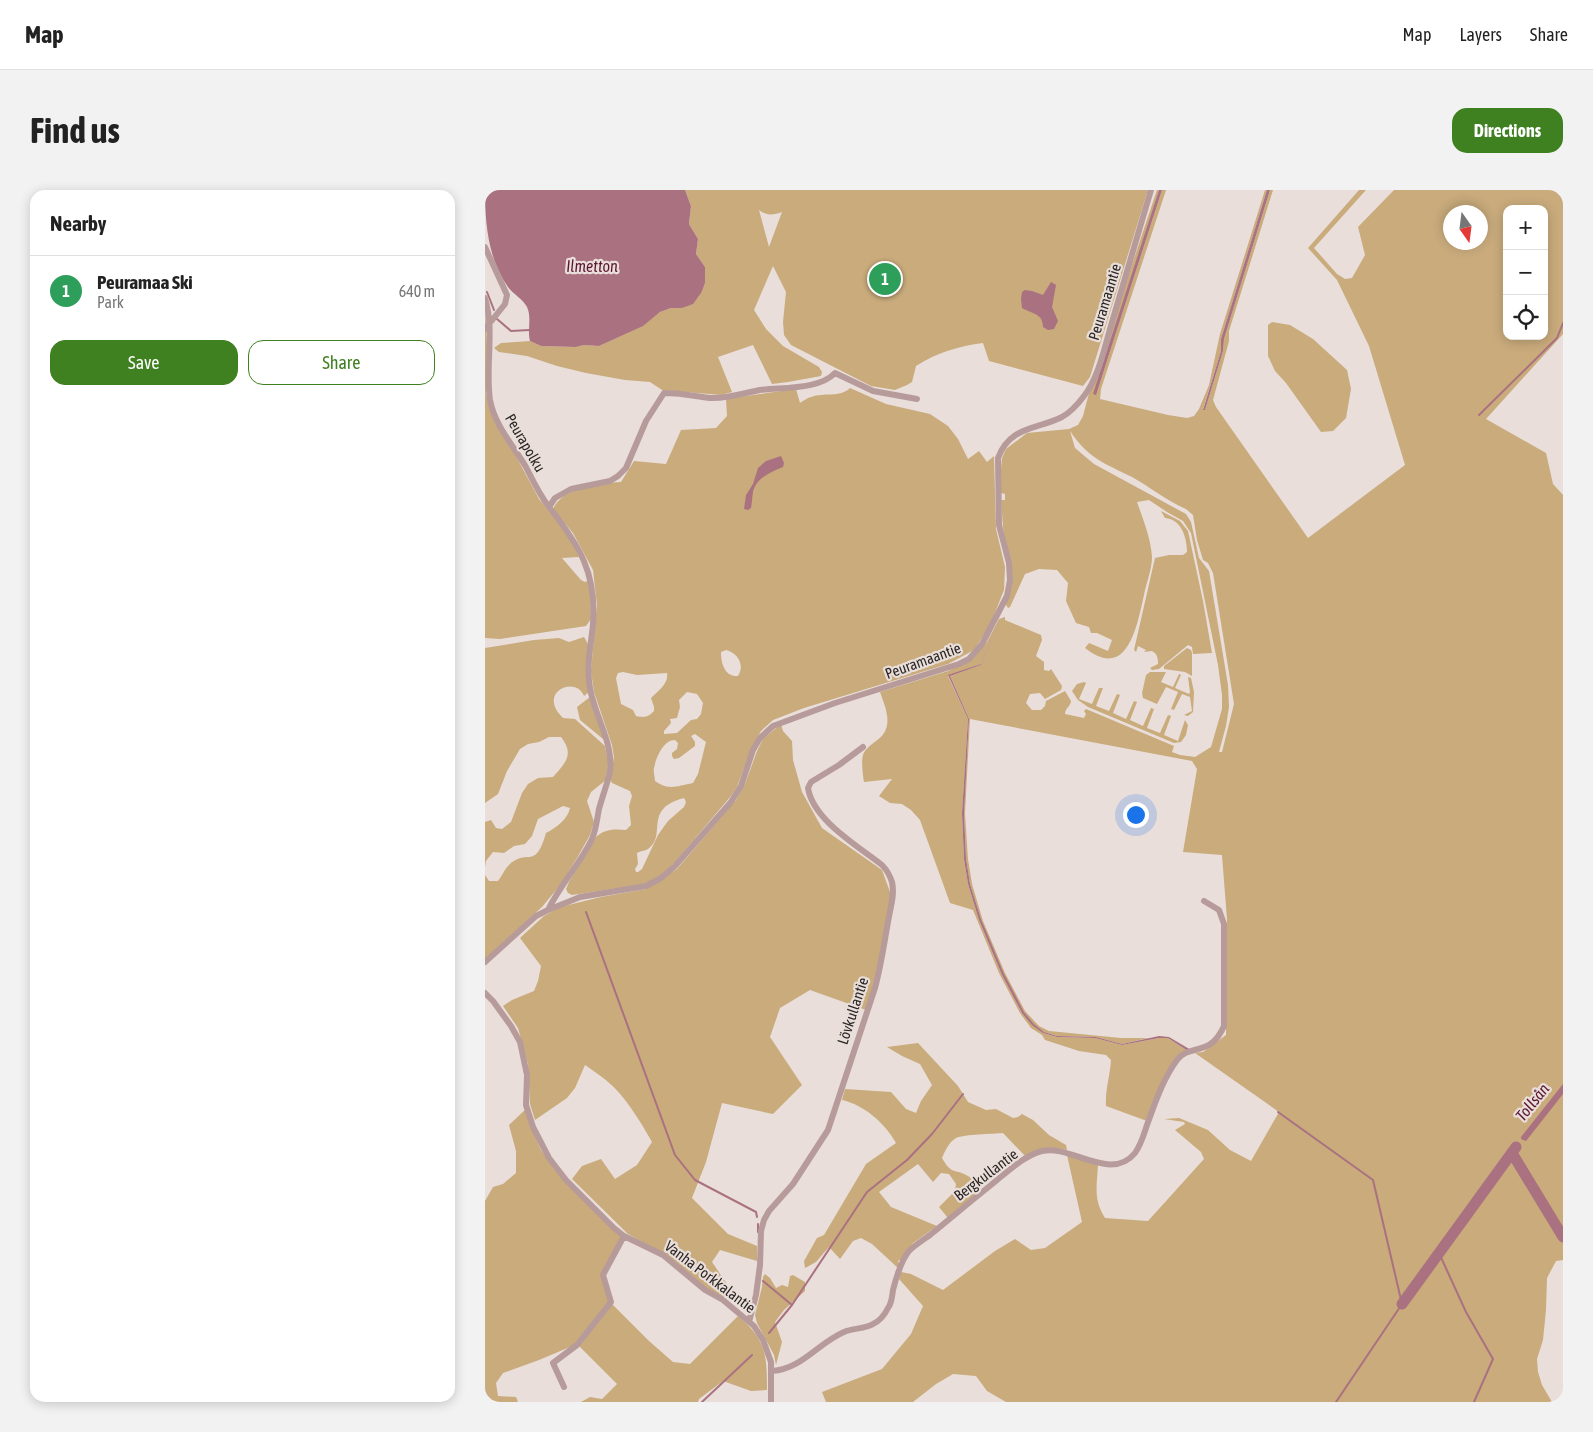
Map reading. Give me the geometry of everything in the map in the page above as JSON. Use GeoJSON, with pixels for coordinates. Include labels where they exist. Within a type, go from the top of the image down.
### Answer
{"type":"FeatureCollection","features":[{"type":"Feature","properties":{"kind":"street","name":"Peuramaantie"},"geometry":{"type":"LineString","coordinates":[[485,962],[536,916],[548,910],[568,901],[591,895],[646,886],[661,878],[675,866],[731,802],[741,786],[753,750],[760,738],[773,726],[835,703],[959,664],[976,652],[1007,596],[1010,580],[1009,563],[999,524],[998,458],[1001,450],[1017,433],[1063,416],[1076,406],[1086,394],[1099,366],[1151,190]]}},
{"type":"Feature","properties":{"kind":"street"},"geometry":{"type":"LineString","coordinates":[[485,247],[507,295],[505,304],[485,329]]}},
{"type":"Feature","properties":{"kind":"street","name":"Peurapolku"},"geometry":{"type":"LineString","coordinates":[[485,298],[490,323],[487,368],[490,400],[496,421],[525,466],[538,492],[573,540],[589,571],[592,582],[593,612],[588,670],[590,688],[611,760],[593,838],[548,910]]}},
{"type":"Feature","properties":{"kind":"street"},"geometry":{"type":"LineString","coordinates":[[549,507],[555,498],[571,489],[610,481],[618,476],[626,468],[646,421],[664,393],[725,398],[762,390],[798,387],[831,378],[835,373],[873,391],[917,399]]}},
{"type":"Feature","properties":{"kind":"street","name":"Lövkullantie"},"geometry":{"type":"LineString","coordinates":[[749,1322],[756,1295],[763,1224],[769,1211],[793,1184],[828,1130],[875,988],[880,967],[892,899],[892,883],[890,878],[882,866],[838,831],[823,816],[812,801],[808,788],[811,782],[839,765],[863,747]]}},
{"type":"Feature","properties":{"kind":"street"},"geometry":{"type":"LineString","coordinates":[[559,890],[568,901]]}},
{"type":"Feature","properties":{"kind":"street","name":"Bergkullantie"},"geometry":{"type":"LineString","coordinates":[[772,1371],[805,1360],[845,1332],[872,1326],[890,1305],[896,1279],[909,1252],[1004,1174],[1031,1156],[1042,1151],[1051,1150],[1067,1153],[1089,1162],[1114,1163],[1125,1160],[1135,1153],[1161,1089],[1178,1059],[1184,1054],[1202,1049],[1215,1042],[1224,1026],[1223,924],[1219,910],[1204,901]]}},
{"type":"Feature","properties":{"kind":"street","name":"Vanha Porkkalantie"},"geometry":{"type":"LineString","coordinates":[[485,993],[511,1026],[520,1042],[527,1076],[526,1105],[533,1127],[549,1158],[566,1180],[625,1236],[663,1255],[705,1290],[723,1300],[754,1326],[763,1340],[769,1355],[772,1371],[771,1402]]}},
{"type":"Feature","properties":{"kind":"street"},"geometry":{"type":"LineString","coordinates":[[564,1387],[553,1363],[577,1345],[611,1302],[603,1275],[625,1236]]}},
{"type":"Feature","properties":{"kind":"shaded area"},"geometry":{"type":"Polygon","coordinates":[[[685,190],[1148,190],[1090,377],[1083,386],[989,361],[983,343],[948,351],[924,361],[916,366],[912,382],[895,390],[871,386],[791,345],[784,335],[783,322],[786,292],[773,266],[754,310],[766,329],[783,346],[819,367],[822,372],[821,376],[772,384],[753,345],[718,357],[732,392],[721,395],[662,390],[650,382],[625,380],[586,373],[527,356],[499,352],[494,348],[501,343],[530,341],[541,346],[599,346],[642,326],[660,312],[671,308],[682,308],[698,297],[705,283],[705,267],[696,254],[698,239],[689,224],[691,206],[685,190]],[[759,210],[769,247],[782,212],[770,214],[759,210]]]}},
{"type":"Feature","properties":{"kind":"shaded area"},"geometry":{"type":"Polygon","coordinates":[[[1157,190],[1159,190],[1096,395],[1162,190],[1166,190],[1101,389],[1100,399],[1168,415],[1187,418],[1194,416],[1209,385],[1220,334],[1265,190],[1267,190],[1221,339],[1221,351],[1203,409],[1205,410],[1223,351],[1224,339],[1270,190],[1273,190],[1229,331],[1229,341],[1213,400],[1308,538],[1405,465],[1369,346],[1337,280],[1308,248],[1359,190],[1366,190],[1314,248],[1337,274],[1345,279],[1352,278],[1365,255],[1358,227],[1394,190],[1563,190],[1563,334],[1486,419],[1546,453],[1553,484],[1563,495],[1563,1260],[1556,1261],[1547,1278],[1543,1340],[1537,1359],[1542,1385],[1552,1402],[1006,1402],[987,1391],[976,1376],[953,1374],[936,1384],[913,1402],[826,1402],[822,1392],[882,1369],[911,1334],[923,1306],[899,1279],[901,1272],[911,1274],[943,1290],[995,1251],[1015,1239],[1031,1250],[1045,1248],[1082,1222],[1067,1155],[1098,1165],[1097,1198],[1105,1218],[1148,1221],[1204,1159],[1201,1152],[1175,1130],[1185,1124],[1184,1122],[1164,1119],[1179,1118],[1208,1130],[1230,1150],[1251,1161],[1279,1112],[1195,1053],[1203,1052],[1226,1035],[1227,919],[1222,855],[1183,852],[1197,769],[1192,761],[970,719],[965,813],[968,859],[972,884],[983,921],[1005,973],[1025,1011],[1039,1026],[1049,1031],[1121,1038],[1148,1038],[1122,1044],[1096,1037],[1057,1036],[1044,1032],[1024,1012],[1004,975],[981,919],[970,884],[966,858],[964,813],[969,719],[950,676],[981,665],[1000,620],[981,664],[948,676],[968,719],[962,813],[964,859],[968,884],[979,920],[1002,975],[1022,1013],[1043,1033],[1057,1037],[1095,1038],[1122,1045],[1168,1038],[1188,1051],[1177,1058],[1147,1121],[1106,1106],[1111,1060],[1106,1055],[1079,1051],[1045,1040],[1042,1035],[1031,1028],[1020,1013],[999,973],[973,910],[950,903],[920,820],[902,804],[890,803],[879,796],[892,779],[864,782],[863,755],[868,747],[882,736],[887,724],[886,712],[880,692],[948,671],[973,658],[987,642],[999,619],[1005,617],[1005,620],[1041,635],[1042,640],[1036,656],[1044,662],[1044,670],[1049,671],[1051,669],[1062,686],[1061,690],[1045,699],[1040,693],[1030,694],[1026,703],[1032,710],[1041,710],[1045,706],[1046,701],[1065,691],[1071,701],[1065,714],[1084,718],[1086,714],[1084,711],[1086,709],[1174,746],[1172,752],[1180,755],[1195,757],[1211,747],[1222,709],[1222,695],[1218,665],[1191,533],[1183,521],[1149,500],[1137,502],[1148,536],[1152,562],[1134,634],[1128,646],[1121,654],[1111,658],[1100,657],[1085,648],[1089,643],[1108,651],[1112,640],[1097,633],[1091,633],[1089,627],[1076,623],[1066,601],[1068,583],[1057,570],[1039,569],[1025,574],[1010,607],[1008,608],[1005,603],[1012,584],[1003,527],[1001,500],[1005,500],[1005,494],[1001,493],[1002,458],[1006,449],[1027,433],[1069,429],[1078,425],[1083,416],[1157,190]],[[1070,431],[1075,448],[1094,464],[1186,514],[1191,522],[1199,558],[1209,571],[1228,685],[1229,707],[1219,752],[1222,752],[1234,704],[1213,573],[1208,563],[1203,560],[1197,540],[1193,515],[1139,481],[1105,464],[1084,448],[1070,431]]]}},
{"type":"Feature","properties":{"kind":"shaded area"},"geometry":{"type":"Polygon","coordinates":[[[485,304],[487,346],[486,393],[489,406],[539,499],[568,534],[579,557],[562,558],[581,580],[585,582],[590,580],[591,619],[586,626],[500,639],[485,638],[485,304]]]}},
{"type":"Feature","properties":{"kind":"shaded area"},"geometry":{"type":"Polygon","coordinates":[[[1272,322],[1290,325],[1313,339],[1347,370],[1351,389],[1346,418],[1333,431],[1321,432],[1286,383],[1275,371],[1268,356],[1268,325],[1272,322]]]}},
{"type":"Feature","properties":{"kind":"shaded area"},"geometry":{"type":"Polygon","coordinates":[[[850,388],[886,404],[930,414],[948,426],[958,439],[968,459],[979,451],[987,462],[994,456],[996,529],[1005,567],[1004,590],[990,625],[974,650],[948,664],[804,708],[773,720],[761,731],[751,749],[737,787],[731,796],[675,862],[659,877],[645,884],[572,895],[568,893],[566,889],[569,882],[595,838],[609,830],[626,830],[631,825],[629,806],[632,796],[630,791],[612,783],[610,779],[614,757],[612,745],[594,692],[591,671],[597,605],[593,570],[573,533],[553,509],[558,502],[573,491],[592,485],[621,482],[634,461],[666,464],[681,430],[716,428],[727,416],[726,399],[796,389],[800,403],[808,398],[846,391],[850,388]],[[726,650],[721,652],[722,661],[727,672],[738,676],[741,668],[737,657],[726,650]],[[623,672],[618,673],[616,678],[621,704],[633,710],[636,716],[644,717],[650,715],[654,711],[651,698],[665,684],[667,673],[637,675],[623,672]],[[687,692],[679,700],[680,707],[677,718],[670,719],[671,723],[664,731],[664,734],[677,733],[691,720],[697,719],[701,714],[703,703],[697,694],[687,692]],[[695,734],[691,736],[695,746],[679,758],[674,759],[672,753],[677,749],[678,743],[675,740],[667,743],[658,755],[655,764],[655,781],[669,787],[693,783],[698,774],[706,742],[695,734]],[[684,798],[671,803],[659,815],[654,843],[648,849],[637,853],[638,864],[635,869],[636,872],[642,869],[658,835],[668,821],[684,807],[686,802],[684,798]]]}},
{"type":"Feature","properties":{"kind":"shaded area"},"geometry":{"type":"Polygon","coordinates":[[[1161,511],[1180,521],[1188,531],[1212,653],[1193,654],[1192,647],[1188,645],[1159,669],[1152,670],[1150,668],[1158,664],[1155,653],[1152,651],[1144,652],[1146,650],[1138,646],[1136,652],[1134,650],[1155,558],[1183,555],[1187,552],[1185,536],[1182,530],[1176,522],[1165,518],[1161,511]]]}},
{"type":"Feature","properties":{"kind":"shaded area"},"geometry":{"type":"Polygon","coordinates":[[[584,637],[588,644],[589,692],[584,696],[580,690],[574,687],[567,687],[560,689],[554,701],[556,709],[563,718],[575,719],[605,746],[608,761],[606,780],[591,792],[587,801],[594,822],[590,835],[561,884],[542,907],[485,959],[485,875],[489,881],[498,881],[510,864],[516,860],[535,855],[542,845],[546,833],[561,823],[567,816],[570,808],[563,806],[538,819],[532,836],[525,844],[514,846],[504,853],[493,852],[486,861],[485,867],[485,822],[491,820],[496,828],[502,829],[511,822],[522,793],[528,784],[538,778],[553,777],[564,763],[568,754],[561,737],[549,737],[539,742],[528,744],[520,749],[507,771],[498,794],[485,803],[485,648],[559,638],[569,642],[584,637]]]}},
{"type":"Feature","properties":{"kind":"shaded area"},"geometry":{"type":"Polygon","coordinates":[[[1187,648],[1192,653],[1192,676],[1185,672],[1164,669],[1164,666],[1187,648]]]}},
{"type":"Feature","properties":{"kind":"shaded area"},"geometry":{"type":"Polygon","coordinates":[[[1150,672],[1166,672],[1161,682],[1173,687],[1179,674],[1181,675],[1175,688],[1189,694],[1188,677],[1191,678],[1194,692],[1193,712],[1188,716],[1184,715],[1192,711],[1190,697],[1182,694],[1174,710],[1171,709],[1178,692],[1166,687],[1157,704],[1143,698],[1142,693],[1146,675],[1150,672]]]}},
{"type":"Feature","properties":{"kind":"shaded area"},"geometry":{"type":"Polygon","coordinates":[[[1086,683],[1079,699],[1092,704],[1099,688],[1103,688],[1096,706],[1109,711],[1117,694],[1120,695],[1113,713],[1126,719],[1134,701],[1137,702],[1130,720],[1143,726],[1151,708],[1154,709],[1147,728],[1160,733],[1168,715],[1171,716],[1164,735],[1178,741],[1185,720],[1188,725],[1186,735],[1181,742],[1174,743],[1088,707],[1078,700],[1072,691],[1077,684],[1086,683]]]}},
{"type":"Feature","properties":{"kind":"shaded area"},"geometry":{"type":"Polygon","coordinates":[[[590,697],[604,739],[580,720],[577,707],[590,697]]]}},
{"type":"Feature","properties":{"kind":"shaded area"},"geometry":{"type":"Polygon","coordinates":[[[781,724],[783,731],[792,741],[793,760],[802,792],[822,828],[882,870],[890,892],[890,901],[876,976],[866,1010],[810,990],[780,1008],[770,1037],[802,1085],[773,1114],[722,1103],[706,1162],[692,1198],[728,1234],[757,1246],[757,1261],[720,1250],[712,1262],[729,1287],[723,1298],[701,1285],[664,1254],[628,1234],[572,1179],[582,1166],[601,1159],[615,1179],[637,1165],[652,1142],[620,1094],[607,1081],[585,1065],[575,1088],[567,1098],[535,1120],[530,1104],[528,1064],[518,1028],[503,1006],[534,991],[538,981],[541,966],[520,938],[544,916],[560,907],[646,889],[677,869],[736,800],[745,784],[763,739],[781,724]]]}},
{"type":"Feature","properties":{"kind":"shaded area"},"geometry":{"type":"Polygon","coordinates":[[[918,1043],[958,1086],[968,1102],[986,1110],[996,1109],[1013,1118],[1022,1114],[1033,1120],[1049,1135],[1066,1145],[1067,1150],[1053,1148],[1026,1157],[1003,1133],[956,1138],[949,1144],[942,1158],[948,1167],[970,1177],[981,1191],[948,1218],[939,1207],[955,1191],[956,1184],[949,1174],[941,1173],[933,1182],[918,1164],[879,1192],[891,1207],[937,1226],[913,1243],[902,1259],[898,1261],[899,1269],[872,1244],[861,1238],[853,1241],[840,1259],[829,1247],[816,1262],[805,1268],[804,1261],[817,1238],[824,1235],[866,1164],[896,1143],[873,1116],[858,1106],[842,1100],[845,1089],[891,1092],[906,1109],[916,1113],[921,1101],[932,1085],[920,1064],[887,1047],[918,1043]]]}},
{"type":"Feature","properties":{"kind":"shaded area"},"geometry":{"type":"Polygon","coordinates":[[[526,1109],[532,1130],[541,1150],[554,1169],[622,1237],[601,1274],[609,1302],[577,1344],[503,1373],[496,1383],[498,1396],[516,1397],[518,1402],[485,1402],[485,1201],[493,1187],[503,1184],[516,1173],[516,1151],[509,1125],[526,1109]]]}},
{"type":"Feature","properties":{"kind":"shaded area"},"geometry":{"type":"Polygon","coordinates":[[[765,1274],[776,1288],[782,1285],[788,1287],[790,1276],[793,1275],[805,1282],[805,1291],[784,1310],[775,1322],[782,1342],[776,1365],[774,1355],[757,1323],[755,1315],[765,1274]]]}},
{"type":"Feature","properties":{"kind":"shaded area"},"geometry":{"type":"Polygon","coordinates":[[[611,1303],[673,1362],[690,1364],[738,1316],[754,1332],[763,1348],[767,1390],[751,1391],[723,1381],[699,1399],[698,1402],[581,1402],[590,1397],[602,1399],[617,1384],[578,1345],[611,1303]]]}},
{"type":"Feature","properties":{"kind":"water","name":"Ilmetton"},"geometry":{"type":"Polygon","coordinates":[[[485,190],[685,190],[691,206],[689,224],[698,239],[696,254],[705,267],[705,283],[701,293],[693,304],[660,312],[643,326],[599,346],[541,346],[530,341],[527,307],[508,287],[501,276],[492,253],[487,228],[485,190]]]}},
{"type":"Feature","properties":{"kind":"water"},"geometry":{"type":"Polygon","coordinates":[[[1159,190],[1162,190],[1096,395],[1093,394],[1159,190]]]}},
{"type":"Feature","properties":{"kind":"water"},"geometry":{"type":"Polygon","coordinates":[[[1267,190],[1270,190],[1224,339],[1223,351],[1205,410],[1203,410],[1221,351],[1221,339],[1267,190]]]}},
{"type":"Feature","properties":{"kind":"water"},"geometry":{"type":"Polygon","coordinates":[[[1051,282],[1056,285],[1052,307],[1058,321],[1054,329],[1048,330],[1043,327],[1043,322],[1039,316],[1022,308],[1021,299],[1022,292],[1025,290],[1043,295],[1051,282]]]}},
{"type":"Feature","properties":{"kind":"water"},"geometry":{"type":"Polygon","coordinates":[[[781,456],[784,463],[783,467],[765,476],[757,483],[753,492],[751,508],[748,510],[744,509],[746,495],[753,484],[758,468],[766,461],[781,456]]]}},
{"type":"Feature","properties":{"kind":"water"},"geometry":{"type":"Polygon","coordinates":[[[1000,620],[981,665],[950,676],[969,719],[964,814],[966,858],[970,884],[981,919],[1004,974],[1024,1012],[1044,1032],[1057,1036],[1096,1037],[1122,1044],[1159,1036],[1169,1037],[1191,1050],[1188,1051],[1168,1038],[1122,1045],[1095,1038],[1057,1037],[1043,1033],[1032,1025],[1022,1013],[1002,975],[979,920],[968,884],[964,859],[962,813],[968,719],[948,675],[981,664],[1000,620]]]}},
{"type":"Feature","properties":{"kind":"water"},"geometry":{"type":"Polygon","coordinates":[[[1563,1084],[1563,1094],[1526,1141],[1521,1139],[1521,1137],[1563,1084]]]}},
{"type":"Feature","properties":{"kind":"waterway"},"geometry":{"type":"LineString","coordinates":[[487,292],[494,310]]}},
{"type":"Feature","properties":{"kind":"waterway"},"geometry":{"type":"LineString","coordinates":[[497,319],[511,331],[529,330]]}},
{"type":"Feature","properties":{"kind":"waterway"},"geometry":{"type":"LineString","coordinates":[[1479,415],[1557,338],[1563,323]]}},
{"type":"Feature","properties":{"kind":"waterway"},"geometry":{"type":"LineString","coordinates":[[586,912],[675,1155],[695,1180],[756,1212],[757,1217]]}},
{"type":"Feature","properties":{"kind":"waterway"},"geometry":{"type":"LineString","coordinates":[[792,1305],[867,1192],[907,1160],[932,1134],[963,1094]]}},
{"type":"Feature","properties":{"kind":"waterway"},"geometry":{"type":"LineString","coordinates":[[1278,1112],[1373,1180],[1402,1304],[1336,1402]]}},
{"type":"Feature","properties":{"kind":"waterway"},"geometry":{"type":"LineString","coordinates":[[1402,1304],[1516,1147]]}},
{"type":"Feature","properties":{"kind":"waterway"},"geometry":{"type":"LineString","coordinates":[[1512,1153],[1563,1237]]}},
{"type":"Feature","properties":{"kind":"waterway"},"geometry":{"type":"LineString","coordinates":[[758,1224],[758,1232]]}},
{"type":"Feature","properties":{"kind":"waterway"},"geometry":{"type":"LineString","coordinates":[[1439,1253],[1466,1312],[1493,1359],[1474,1402]]}},
{"type":"Feature","properties":{"kind":"waterway"},"geometry":{"type":"LineString","coordinates":[[763,1281],[792,1305],[769,1333]]}},
{"type":"Feature","properties":{"kind":"waterway"},"geometry":{"type":"LineString","coordinates":[[702,1402],[752,1355]]}},
{"type":"Feature","properties":{"kind":"place","name":"Peuramaa Ski"},"geometry":{"type":"Point","coordinates":[885,279]}},
{"type":"Feature","properties":{"kind":"water label","name":"Tollsån"},"geometry":{"type":"Point","coordinates":[1532,1102]}}]}
